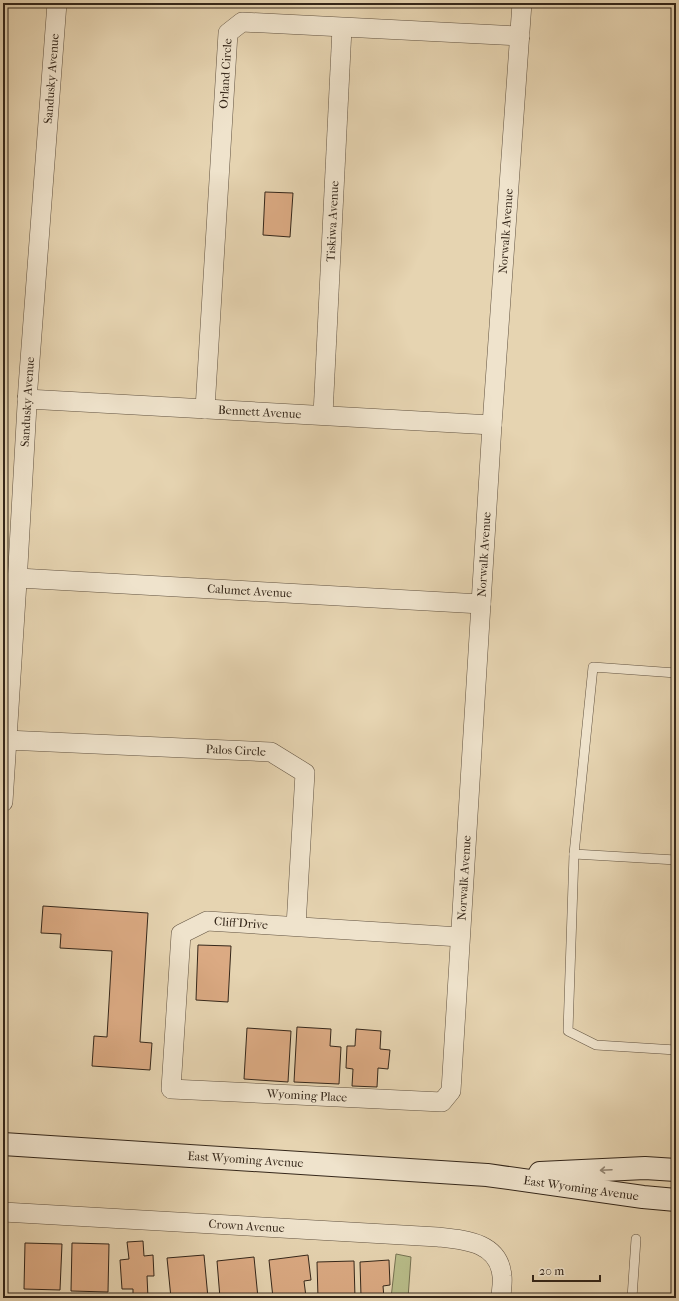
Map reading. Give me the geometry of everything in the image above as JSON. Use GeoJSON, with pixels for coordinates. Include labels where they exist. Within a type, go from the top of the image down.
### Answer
{"type":"FeatureCollection","features":[{"type":"Feature","properties":{"kind":"street","name":"Sandusky Avenue"},"geometry":{"type":"LineString","coordinates":[[3,802],[18,578],[27,399],[57,3]]}},
{"type":"Feature","properties":{"kind":"street","name":"Norwalk Avenue"},"geometry":{"type":"LineString","coordinates":[[442,1102],[451,1091],[492,425],[522,3]]}},
{"type":"Feature","properties":{"kind":"street","name":"Orland Circle"},"geometry":{"type":"LineString","coordinates":[[205,409],[228,33],[242,22],[520,36]]}},
{"type":"Feature","properties":{"kind":"street","name":"Tiskiwa Avenue"},"geometry":{"type":"LineString","coordinates":[[323,415],[342,28]]}},
{"type":"Feature","properties":{"kind":"street","name":"Bennett Avenue"},"geometry":{"type":"LineString","coordinates":[[27,399],[492,425]]}},
{"type":"Feature","properties":{"kind":"street","name":"Calumet Avenue"},"geometry":{"type":"LineString","coordinates":[[18,578],[481,604]]}},
{"type":"Feature","properties":{"kind":"street","name":"Palos Circle"},"geometry":{"type":"LineString","coordinates":[[6,740],[271,752],[305,773],[296,926]]}},
{"type":"Feature","properties":{"kind":"street","name":"Cliff Drive"},"geometry":{"type":"LineString","coordinates":[[172,1089],[180,934],[207,921],[460,937]]}},
{"type":"Feature","properties":{"kind":"street","name":"Wyoming Place"},"geometry":{"type":"LineString","coordinates":[[172,1089],[442,1102]]}},
{"type":"Feature","properties":{"kind":"street","name":"East Wyoming Avenue"},"geometry":{"type":"LineString","coordinates":[[3,1144],[487,1175],[643,1197],[676,1200]]}},
{"type":"Feature","properties":{"kind":"street","name":"East Wyoming Avenue"},"geometry":{"type":"LineString","coordinates":[[487,1175],[645,1168],[676,1170]]}},
{"type":"Feature","properties":{"kind":"street","name":"Crown Avenue"},"geometry":{"type":"LineString","coordinates":[[3,1212],[438,1237],[469,1241],[488,1248],[498,1261],[502,1276],[501,1298]]}},
{"type":"Feature","properties":{"kind":"lane"},"geometry":{"type":"LineString","coordinates":[[676,673],[593,667],[574,854],[568,1031],[596,1045],[676,1050]]}},
{"type":"Feature","properties":{"kind":"lane"},"geometry":{"type":"LineString","coordinates":[[574,854],[676,860]]}},
{"type":"Feature","properties":{"kind":"lane"},"geometry":{"type":"LineString","coordinates":[[632,1298],[636,1239]]}},
{"type":"Feature","properties":{"kind":"green space"},"geometry":{"type":"Polygon","coordinates":[[[396,1254],[411,1257],[408,1298],[391,1298],[396,1254]]]}},
{"type":"Feature","properties":{"kind":"building"},"geometry":{"type":"Polygon","coordinates":[[[265,192],[293,193],[290,237],[263,235],[265,192]]]}},
{"type":"Feature","properties":{"kind":"building"},"geometry":{"type":"Polygon","coordinates":[[[43,906],[148,913],[140,1042],[152,1043],[150,1070],[92,1066],[94,1036],[107,1037],[112,951],[60,948],[61,934],[41,933],[43,906]]]}},
{"type":"Feature","properties":{"kind":"building"},"geometry":{"type":"Polygon","coordinates":[[[198,945],[231,946],[228,1002],[196,1000],[198,945]]]}},
{"type":"Feature","properties":{"kind":"building"},"geometry":{"type":"Polygon","coordinates":[[[297,1027],[331,1029],[330,1046],[341,1047],[339,1084],[294,1082],[297,1027]]]}},
{"type":"Feature","properties":{"kind":"building"},"geometry":{"type":"Polygon","coordinates":[[[247,1028],[291,1031],[288,1082],[244,1079],[247,1028]]]}},
{"type":"Feature","properties":{"kind":"building"},"geometry":{"type":"Polygon","coordinates":[[[356,1029],[381,1031],[380,1049],[390,1050],[388,1069],[378,1068],[377,1087],[352,1086],[353,1069],[346,1068],[347,1046],[355,1046],[356,1029]]]}},
{"type":"Feature","properties":{"kind":"building"},"geometry":{"type":"Polygon","coordinates":[[[143,1241],[144,1256],[153,1255],[154,1276],[147,1276],[148,1298],[133,1298],[133,1289],[122,1289],[120,1260],[129,1259],[127,1242],[143,1241]]]}},
{"type":"Feature","properties":{"kind":"building"},"geometry":{"type":"Polygon","coordinates":[[[25,1243],[62,1244],[60,1290],[24,1289],[25,1243]]]}},
{"type":"Feature","properties":{"kind":"building"},"geometry":{"type":"Polygon","coordinates":[[[72,1243],[109,1244],[108,1292],[71,1291],[72,1243]]]}},
{"type":"Feature","properties":{"kind":"building"},"geometry":{"type":"Polygon","coordinates":[[[204,1255],[208,1298],[171,1298],[167,1258],[204,1255]]]}},
{"type":"Feature","properties":{"kind":"building"},"geometry":{"type":"Polygon","coordinates":[[[308,1255],[311,1280],[304,1281],[306,1297],[273,1298],[269,1260],[308,1255]]]}},
{"type":"Feature","properties":{"kind":"building"},"geometry":{"type":"Polygon","coordinates":[[[254,1257],[258,1298],[220,1298],[217,1261],[254,1257]]]}},
{"type":"Feature","properties":{"kind":"building"},"geometry":{"type":"Polygon","coordinates":[[[389,1260],[390,1285],[383,1286],[384,1298],[373,1298],[373,1295],[361,1296],[360,1262],[389,1260]]]}},
{"type":"Feature","properties":{"kind":"building"},"geometry":{"type":"Polygon","coordinates":[[[354,1261],[355,1298],[318,1298],[317,1262],[354,1261]]]}}]}
